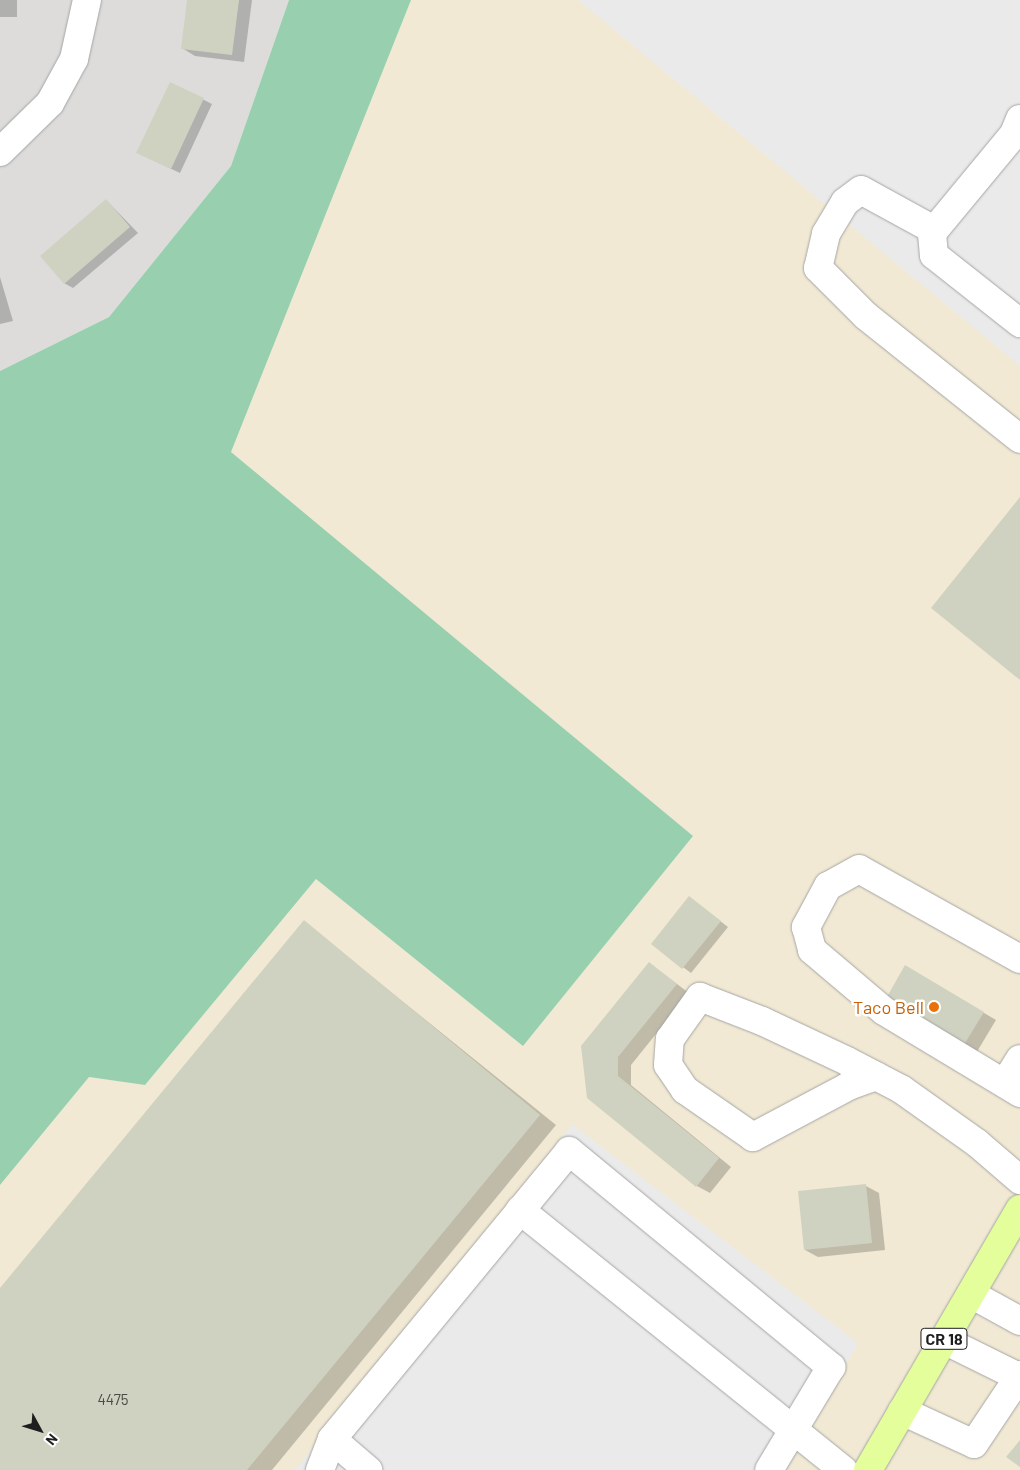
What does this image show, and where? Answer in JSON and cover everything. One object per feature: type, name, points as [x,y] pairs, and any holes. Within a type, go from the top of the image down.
[{"type":"main road","name":"CR 18","points":[[868,1470],[1020,1209]]},
{"type":"street","points":[[0,152],[40,116],[74,59],[86,0]]},
{"type":"street","points":[[1020,119],[1014,134],[934,230],[934,255],[1020,323]]},
{"type":"street","points":[[934,230],[861,190],[845,202],[826,234],[818,268],[866,316],[1020,439]]},
{"type":"street","points":[[1020,959],[859,869],[828,886],[806,927],[812,950],[884,1011],[1013,1088],[1020,1059]]},
{"type":"street","points":[[876,1076],[849,1086],[752,1137],[685,1090],[668,1065],[670,1038],[700,996],[876,1076],[977,1142],[1020,1180]]},
{"type":"street","points":[[320,1470],[332,1439],[569,1151],[831,1367],[768,1470]]},
{"type":"street","points":[[520,1210],[843,1470]]},
{"type":"street","points":[[971,1294],[1020,1321]]},
{"type":"street","points":[[902,1411],[974,1444],[1019,1376],[944,1340]]},
{"type":"street","points":[[332,1439],[368,1470]]},
{"type":"shaded area","points":[[0,0],[289,0],[231,166],[109,317],[0,371]]},
{"type":"shaded area","points":[[411,0],[1020,0],[1020,1470],[0,1470],[0,1185],[89,1077],[145,1085],[316,879],[523,1046],[693,836],[231,452]]},
{"type":"shaded area","points":[[578,0],[1020,0],[1020,366]]},
{"type":"shaded area","points":[[572,1124],[858,1343],[787,1470],[295,1470]]},
{"type":"green space","points":[[289,0],[411,0],[231,452],[693,836],[523,1046],[316,879],[145,1085],[89,1077],[0,1185],[0,371],[109,317],[231,166]]},
{"type":"building","points":[[187,0],[239,0],[232,55],[181,49]]},
{"type":"building","points":[[170,82],[204,98],[171,169],[136,153]]},
{"type":"building","points":[[106,199],[130,227],[64,284],[40,256]]},
{"type":"building","points":[[1020,497],[1020,680],[931,608]]},
{"type":"building","points":[[689,896],[721,921],[682,969],[651,944]]},
{"type":"building","points":[[304,920],[540,1115],[247,1470],[0,1470],[0,1288]]},
{"type":"building","points":[[649,962],[677,984],[618,1057],[618,1076],[719,1158],[696,1187],[587,1098],[581,1046]]},
{"type":"building","name":"Taco Bell","points":[[905,965],[984,1012],[962,1048],[884,1002]]},
{"type":"building","points":[[866,1184],[872,1243],[804,1250],[798,1191]]},
{"type":"building","points":[[1020,1440],[1020,1467],[1006,1457]]},
{"type":"place","name":"Taco Bell","points":[[934,1007]]}]
